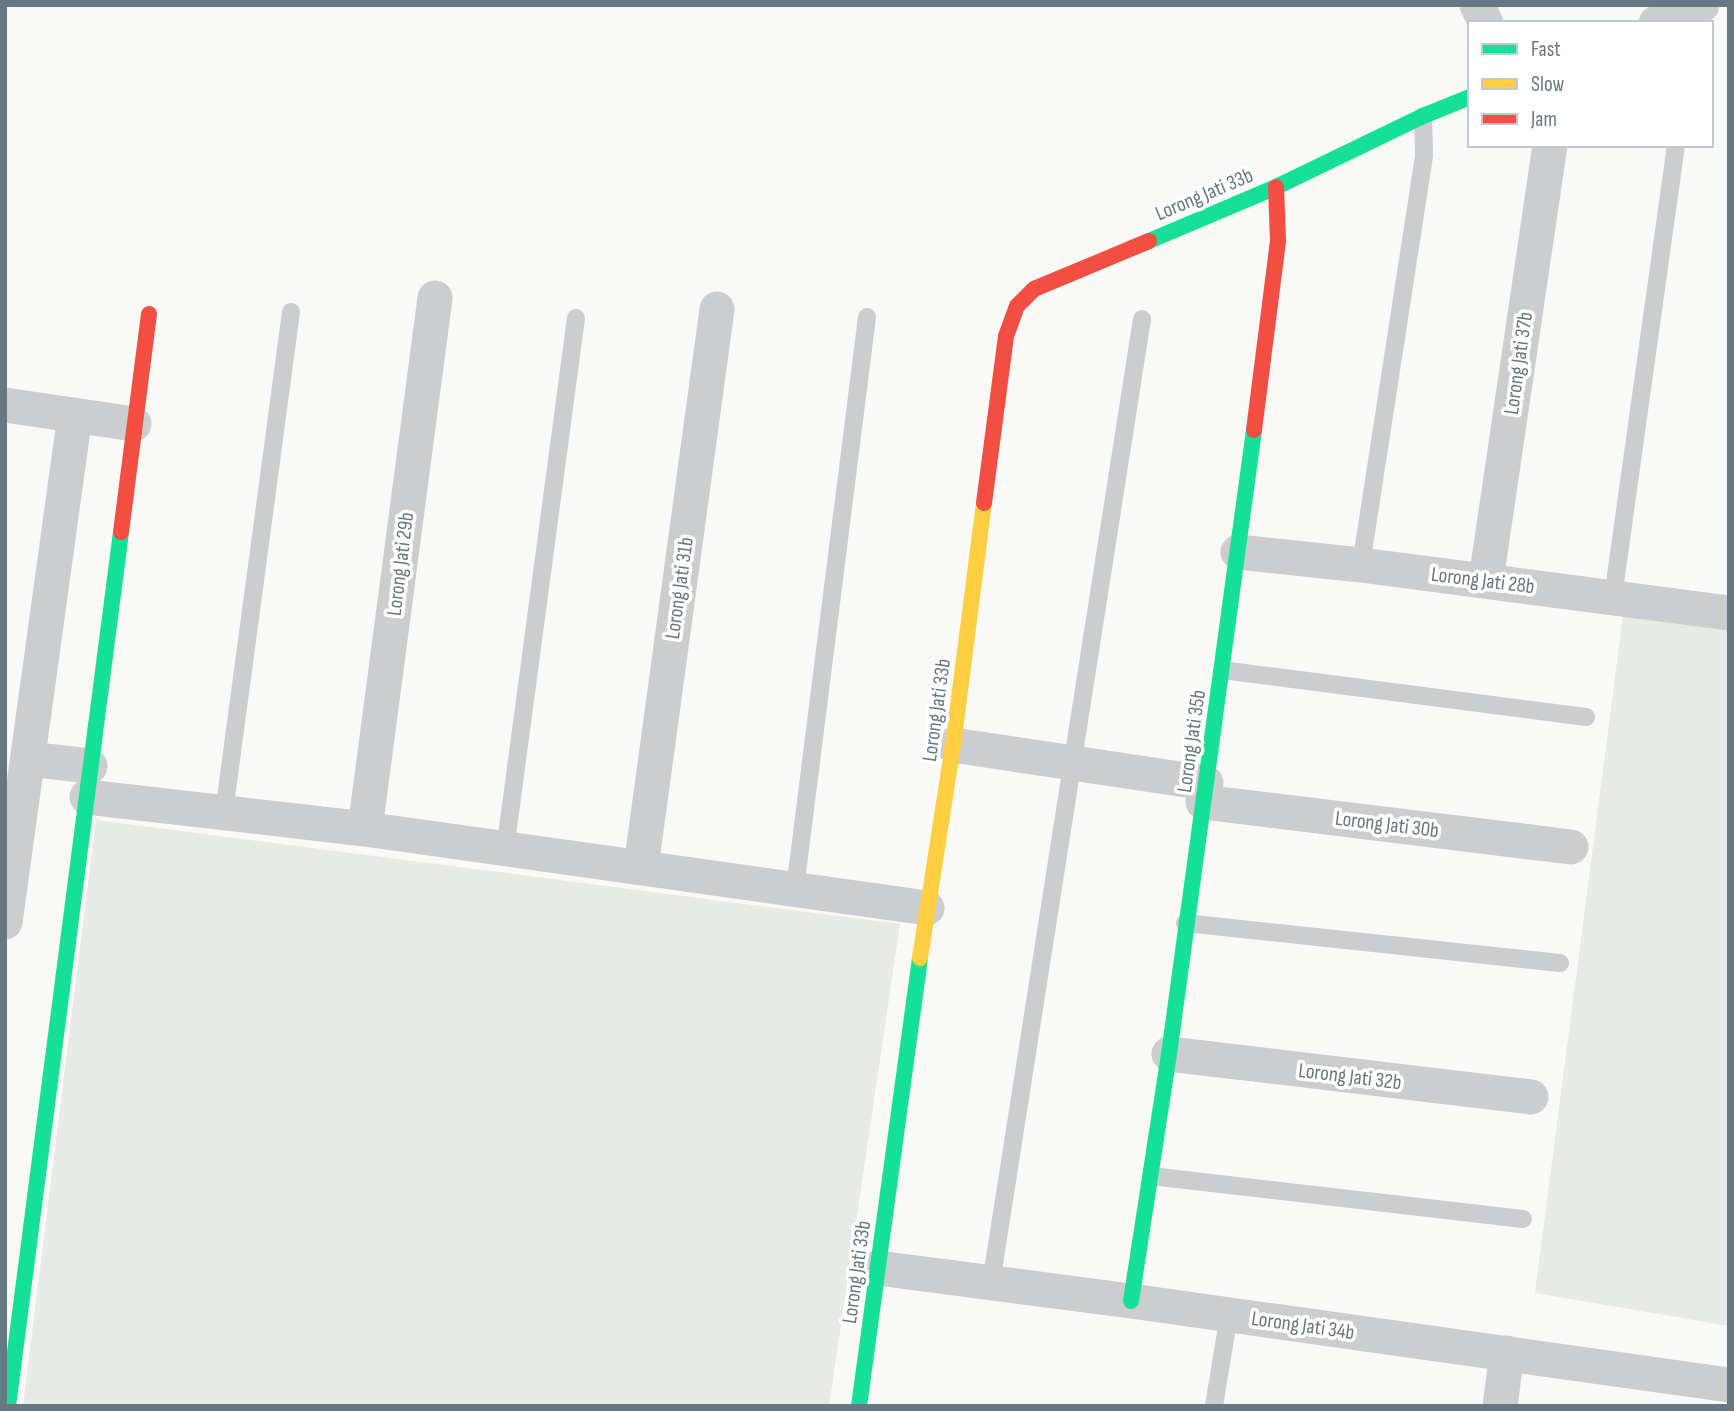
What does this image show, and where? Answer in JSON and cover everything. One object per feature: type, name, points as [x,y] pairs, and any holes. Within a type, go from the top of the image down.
[{"type":"street","points":[[1477,5],[1485,21]]},
{"type":"street","points":[[1663,21],[1696,12]]},
{"type":"street","name":"Lorong Jati 33b","points":[[859,1405],[927,908],[953,745],[1006,336],[1017,306],[1034,289],[1276,187],[1423,116],[1468,98]]},
{"type":"street","name":"Lorong Jati 37b","points":[[1486,580],[1550,147]]},
{"type":"street","name":"Lorong Jati 35b","points":[[1131,1301],[1169,1054],[1238,552],[1278,241],[1276,187]]},
{"type":"street","name":"Lorong Jati 29b","points":[[365,829],[435,298]]},
{"type":"street","name":"Lorong Jati 31b","points":[[641,867],[717,309]]},
{"type":"street","points":[[8,1406],[10,1353],[89,782],[149,314]]},
{"type":"street","points":[[5,405],[135,424]]},
{"type":"street","points":[[6,909],[75,415]]},
{"type":"street","name":"Lorong Jati 28b","points":[[1238,552],[1486,580],[1729,613]]},
{"type":"street","name":"Lorong Jati 30b","points":[[953,745],[1072,762],[1204,792],[1571,847]]},
{"type":"street","points":[[28,759],[89,782],[224,812],[365,829],[927,908]]},
{"type":"street","name":"Lorong Jati 32b","points":[[1169,1054],[1531,1097]]},
{"type":"street","name":"Lorong Jati 34b","points":[[878,1268],[1229,1314],[1729,1385]]},
{"type":"street","points":[[1500,1406],[1507,1353]]},
{"type":"lane","points":[[1361,565],[1424,156],[1423,116]]},
{"type":"lane","points":[[1613,597],[1676,147]]},
{"type":"lane","points":[[224,812],[291,312]]},
{"type":"lane","points":[[795,889],[867,317]]},
{"type":"lane","points":[[505,850],[576,318]]},
{"type":"lane","points":[[991,1283],[1142,318]]},
{"type":"lane","points":[[1222,670],[1586,716]]},
{"type":"lane","points":[[1185,923],[1560,963]]},
{"type":"lane","points":[[1151,1176],[1522,1219]]},
{"type":"lane","points":[[1214,1406],[1229,1314]]},
{"type":"lane","points":[[859,1405],[881,1406]]},
{"type":"shaded area","points":[[1623,616],[1729,628],[1729,1326],[1535,1293]]},
{"type":"shaded area","points":[[96,820],[900,924],[829,1406],[23,1406]]},
{"type":"traffic: fast","points":[[1149,241],[1276,187],[1423,116],[1468,98]]},
{"type":"traffic: fast","points":[[1131,1301],[1169,1054],[1254,430]]},
{"type":"traffic: fast","points":[[8,1406],[121,532]]},
{"type":"traffic: fast","points":[[859,1406],[920,958]]},
{"type":"traffic: slow","points":[[920,958],[953,745],[984,503]]},
{"type":"traffic: jam","points":[[1254,430],[1278,241],[1276,187]]},
{"type":"traffic: jam","points":[[984,503],[1006,336],[1017,306],[1034,289],[1149,241]]},
{"type":"traffic: jam","points":[[121,532],[149,314]]}]
